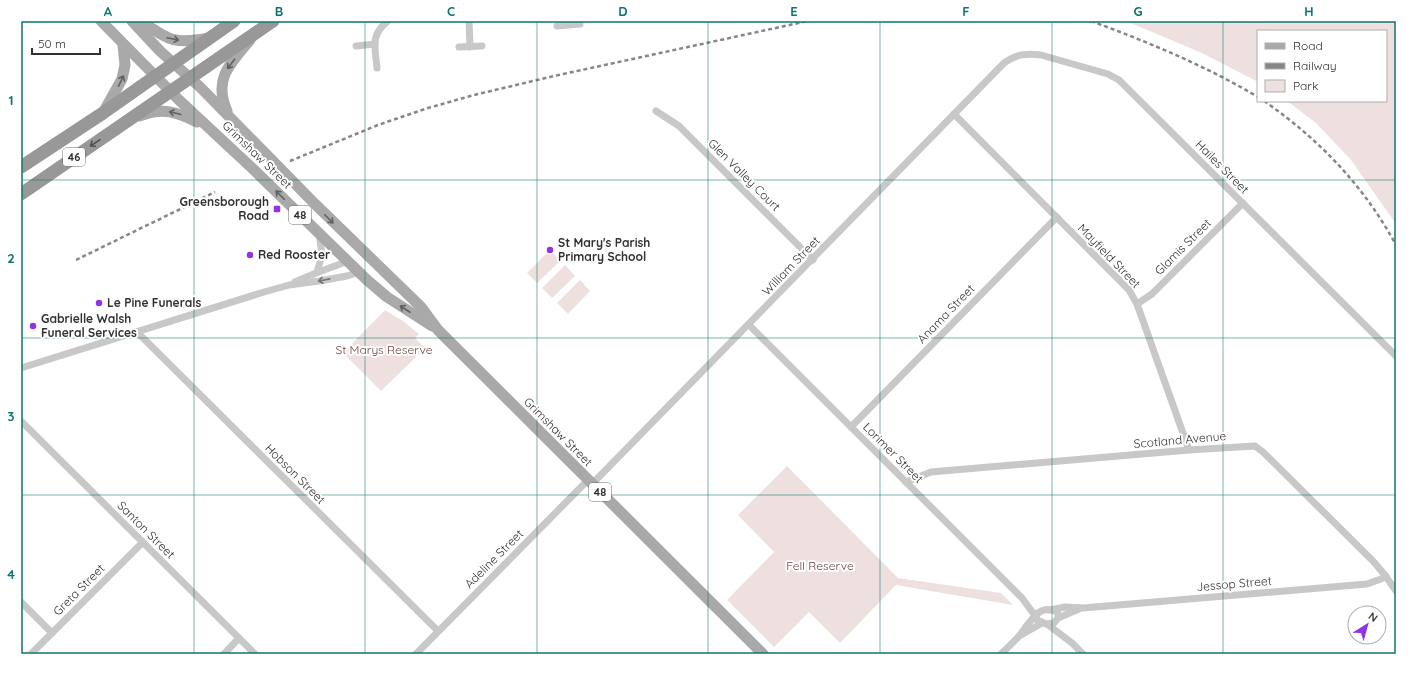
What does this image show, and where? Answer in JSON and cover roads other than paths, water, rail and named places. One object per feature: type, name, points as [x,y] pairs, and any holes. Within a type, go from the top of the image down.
[{"type":"highway","name":"46","points":[[21,167],[103,113],[234,21]]},
{"type":"highway","name":"46","points":[[21,194],[273,21]]},
{"type":"main road","name":"Grimshaw Street","points":[[101,21],[155,77],[319,232],[359,272],[387,297],[438,330]]},
{"type":"main road","name":"Grimshaw Street","points":[[132,21],[309,199],[421,308],[438,330],[762,654]]},
{"type":"main road","points":[[141,21],[170,39],[190,41],[210,38]]},
{"type":"main road","points":[[228,116],[223,102],[222,93],[224,76],[227,68],[255,34]]},
{"type":"main road","points":[[103,113],[124,73],[123,45]]},
{"type":"main road","points":[[127,121],[156,111],[170,111],[184,115],[210,129]]},
{"type":"main road","points":[[348,261],[371,259]]},
{"type":"main road","points":[[359,272],[371,259]]},
{"type":"street","points":[[377,68],[375,44],[376,35],[378,30],[388,21]]},
{"type":"street","points":[[469,21],[470,47]]},
{"type":"street","points":[[557,26],[569,23],[580,24]]},
{"type":"street","points":[[356,46],[375,44]]},
{"type":"street","points":[[459,47],[482,46]]},
{"type":"street","name":"Hailes Street","points":[[1004,63],[1020,54],[1034,54],[1074,64],[1115,77],[1125,85],[1396,356]]},
{"type":"street","name":"William Street","points":[[590,482],[749,325],[1004,63]]},
{"type":"street","name":"Glen Valley Court","points":[[656,111],[679,126],[812,260]]},
{"type":"street","name":"Mayfield Street","points":[[954,114],[1129,290],[1137,304],[1189,450]]},
{"type":"street","name":"Glamis Street","points":[[1137,304],[1152,294],[1243,203]]},
{"type":"street","name":"Anama Street","points":[[851,427],[1056,217]]},
{"type":"street","points":[[317,272],[322,256],[319,232]]},
{"type":"street","points":[[21,368],[289,285],[317,272],[348,261]]},
{"type":"street","points":[[289,285],[326,280],[359,272]]},
{"type":"street","name":"Lorimer Street","points":[[749,325],[1038,614],[1037,620],[1044,624]]},
{"type":"street","name":"Hobson Street","points":[[137,332],[438,631]]},
{"type":"street","name":"Santon Street","points":[[21,421],[255,654]]},
{"type":"street","name":"Scotland Avenue","points":[[906,482],[931,472],[1250,446],[1260,449],[1373,561],[1395,587]]},
{"type":"street","name":"Adeline Street","points":[[416,654],[590,482]]},
{"type":"street","name":"Greta Street","points":[[31,654],[143,542]]},
{"type":"street","name":"Jessop Street","points":[[1038,614],[1065,607],[1083,608],[1366,584],[1381,580],[1386,576]]},
{"type":"street","points":[[21,602],[52,633]]},
{"type":"street","name":"Jessop Street","points":[[1044,624],[1057,620],[1083,608]]},
{"type":"street","points":[[1050,610],[1057,612],[1057,620],[1072,643]]},
{"type":"street","points":[[1001,654],[1020,636],[1031,618],[1038,614]]},
{"type":"street","points":[[1020,636],[1044,624],[1072,643],[1084,654]]},
{"type":"street","points":[[224,654],[239,638]]},
{"type":"railway","points":[[290,161],[378,125],[428,108],[474,95],[554,76],[808,21]]},
{"type":"railway","points":[[1091,21],[1176,55],[1218,75],[1257,96]]},
{"type":"railway","points":[[1265,102],[1303,131],[1339,165],[1370,203],[1396,245]]},
{"type":"railway","points":[[76,260],[215,192]]},
{"type":"place","name":"Greensborough Road","points":[[277,209]]},
{"type":"place","name":"St Mary's Parish Primary School","points":[[550,250]]},
{"type":"place","name":"Red Rooster","points":[[250,255]]},
{"type":"place","name":"Le Pine Funerals","points":[[99,303]]},
{"type":"place","name":"Gabrielle Walsh Funeral Services","points":[[33,326]]},
{"type":"park label","name":"St Marys Reserve","points":[[384,350]]},
{"type":"park label","name":"Fell Reserve","points":[[820,566]]}]
